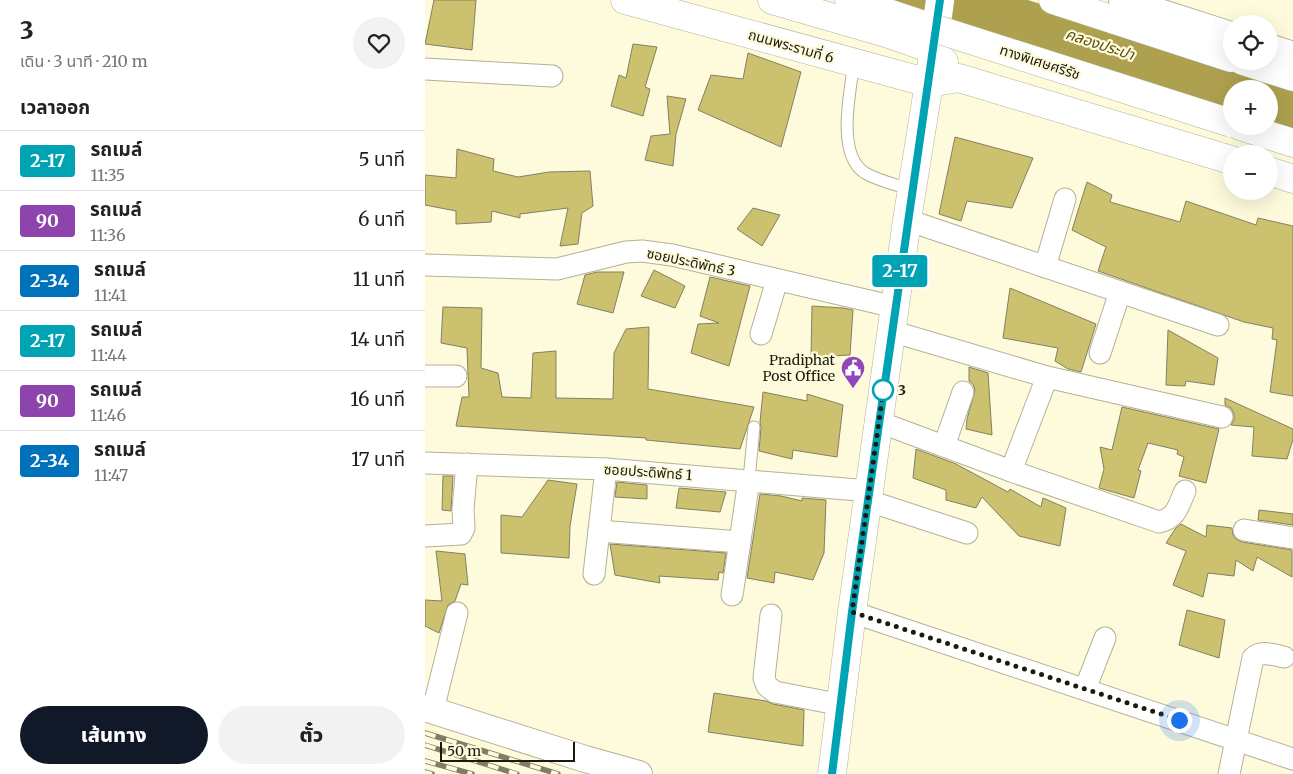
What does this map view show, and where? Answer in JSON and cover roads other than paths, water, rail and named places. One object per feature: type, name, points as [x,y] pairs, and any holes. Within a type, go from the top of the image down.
[{"type":"main road","name":"ถนนพระรามที่ 6","points":[[625,0],[929,82],[959,78],[1223,158]]},
{"type":"main road","points":[[772,0],[886,33],[932,49],[959,78]]},
{"type":"main road","name":"ทางพิเศษศรีรัช","points":[[849,0],[1223,121]]},
{"type":"main road","points":[[1053,0],[1223,55]]},
{"type":"main road","points":[[832,774],[852,612],[870,496],[907,220],[929,82],[938,8]]},
{"type":"main road","points":[[1271,70],[1293,77]]},
{"type":"main road","points":[[1268,135],[1293,143]]},
{"type":"main road","points":[[1278,174],[1293,179]]},
{"type":"street","points":[[1122,0],[1223,32]]},
{"type":"street","points":[[1278,50],[1293,55]]},
{"type":"street","points":[[425,70],[551,76]]},
{"type":"street","points":[[1045,267],[1065,199]]},
{"type":"street","points":[[907,220],[1217,325]]},
{"type":"street","name":"ซอยประดิพัทธ์ 3","points":[[425,266],[557,269],[626,252],[641,251],[672,255],[777,280],[893,319],[1047,377],[1223,416]]},
{"type":"street","points":[[761,334],[777,280]]},
{"type":"street","points":[[1100,353],[1119,292]]},
{"type":"street","points":[[425,376],[457,376]]},
{"type":"street","points":[[1011,471],[1047,377]]},
{"type":"street","points":[[944,446],[963,392]]},
{"type":"street","points":[[879,422],[1011,471],[1159,522],[1166,521],[1173,516],[1185,491]]},
{"type":"street","name":"ซอยประดิพัทธ์ 1","points":[[425,463],[606,469],[749,480],[870,496],[967,533]]},
{"type":"street","points":[[426,536],[461,534],[464,528],[463,509],[467,464]]},
{"type":"street","points":[[593,574],[606,469]]},
{"type":"street","points":[[732,595],[749,480]]},
{"type":"street","points":[[1244,530],[1293,538]]},
{"type":"street","points":[[599,531],[740,542]]},
{"type":"street","points":[[852,612],[1293,759]]},
{"type":"street","points":[[457,613],[429,709],[585,760],[639,774]]},
{"type":"street","points":[[771,615],[764,678],[767,686],[775,692],[842,705]]},
{"type":"street","points":[[1085,689],[1105,638]]},
{"type":"street","points":[[1229,774],[1253,658],[1263,653],[1284,656]]},
{"type":"lane","points":[[853,63],[848,138],[855,163],[865,172],[912,190]]},
{"type":"lane","points":[[749,480],[754,427]]},
{"type":"water","name":"คลองประปา","points":[[886,0],[1028,0],[1223,62],[1223,70],[1249,70],[1293,84],[1293,129],[1278,124],[1278,80],[1223,80],[1223,106]]},
{"type":"railway","points":[[425,733],[558,774]]},
{"type":"railway","points":[[425,745],[517,774]]},
{"type":"railway","points":[[425,761],[472,774]]},
{"type":"railway","points":[[425,772],[432,774]]},
{"type":"place","name":"Pradiphat Post Office","points":[[853,389]]},
{"type":"place","name":"3","points":[[883,390]]}]
